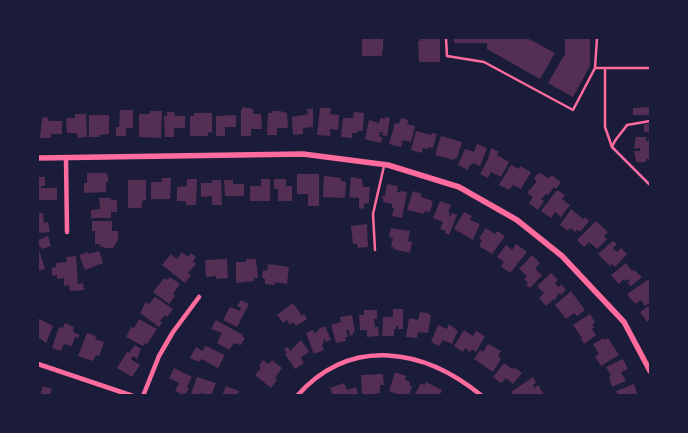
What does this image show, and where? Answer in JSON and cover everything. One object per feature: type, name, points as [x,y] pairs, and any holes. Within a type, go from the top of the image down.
[{"type":"street","points":[[38,158],[303,154],[385,164],[459,188],[517,220],[562,256],[624,322],[650,371]]},
{"type":"street","points":[[66,158],[67,232]]},
{"type":"street","points":[[143,396],[160,356],[173,332],[199,296]]},
{"type":"street","points":[[297,396],[322,373],[350,360],[380,354],[415,358],[445,370],[472,387],[482,396]]},
{"type":"street","points":[[38,364],[133,396]]},
{"type":"lane","points":[[446,38],[447,56],[484,62],[573,110],[595,68],[597,38]]},
{"type":"lane","points":[[595,68],[650,68]]},
{"type":"lane","points":[[605,68],[605,127],[612,147],[650,185]]},
{"type":"lane","points":[[612,147],[615,138],[621,134],[627,125],[650,121]]},
{"type":"lane","points":[[375,250],[373,214],[385,164]]},
{"type":"building","points":[[362,38],[383,38],[382,56],[362,56]]},
{"type":"building","points":[[420,38],[440,38],[440,62],[419,62],[418,41],[420,41]]},
{"type":"building","points":[[454,38],[527,38],[555,53],[540,79],[487,49],[487,43],[454,43]]},
{"type":"building","points":[[565,38],[590,38],[590,66],[573,97],[548,83],[565,54]]},
{"type":"building","points":[[243,107],[253,109],[253,114],[261,114],[262,129],[251,129],[251,136],[241,136],[241,110]]},
{"type":"building","points":[[650,107],[650,115],[633,115],[633,108]]},
{"type":"building","points":[[320,108],[331,108],[330,114],[339,115],[338,130],[330,129],[330,136],[317,135]]},
{"type":"building","points":[[307,109],[313,109],[313,127],[303,128],[303,134],[293,135],[292,117],[308,114]]},
{"type":"building","points":[[120,110],[133,110],[133,128],[126,128],[126,136],[116,136],[116,127],[119,127]]},
{"type":"building","points":[[150,111],[162,111],[161,138],[139,137],[139,114],[150,114]]},
{"type":"building","points":[[272,111],[287,113],[288,128],[277,128],[277,135],[267,135],[268,113],[272,113]]},
{"type":"building","points":[[167,112],[174,112],[175,116],[185,116],[185,128],[174,128],[174,137],[165,137],[164,116],[167,116]]},
{"type":"building","points":[[354,112],[364,113],[363,131],[352,133],[352,138],[341,137],[343,118],[353,118]]},
{"type":"building","points":[[194,113],[212,113],[212,133],[208,132],[208,136],[190,136],[190,116],[194,116]]},
{"type":"building","points":[[75,114],[86,114],[87,137],[78,138],[77,133],[67,133],[66,118],[75,118]]},
{"type":"building","points":[[89,115],[109,115],[109,134],[89,137]]},
{"type":"building","points":[[236,115],[236,127],[225,127],[225,136],[216,136],[216,116]]},
{"type":"building","points":[[47,117],[49,121],[62,121],[62,134],[51,134],[51,138],[40,138],[42,118]]},
{"type":"building","points":[[385,117],[390,118],[387,136],[382,135],[383,132],[380,132],[379,137],[382,137],[381,143],[365,139],[369,120],[379,123],[380,118],[385,119]]},
{"type":"building","points":[[401,118],[408,120],[407,124],[415,126],[411,142],[403,140],[401,147],[389,144],[395,123],[399,124]]},
{"type":"building","points":[[644,124],[650,124],[650,132],[644,132]]},
{"type":"building","points":[[416,131],[431,135],[432,133],[437,134],[433,148],[423,148],[422,153],[411,150]]},
{"type":"building","points":[[441,136],[462,142],[457,158],[454,160],[435,155]]},
{"type":"building","points":[[636,137],[646,137],[646,142],[650,139],[650,160],[646,158],[646,162],[636,162],[634,151],[640,151],[640,148],[634,149]]},
{"type":"building","points":[[477,144],[487,148],[480,166],[473,163],[472,165],[470,164],[468,170],[458,165],[465,149],[474,152]]},
{"type":"building","points":[[491,148],[499,152],[497,155],[509,162],[501,177],[491,172],[488,178],[480,174],[488,159]]},
{"type":"building","points":[[511,165],[519,169],[520,166],[531,172],[521,189],[513,185],[509,190],[499,185]]},
{"type":"building","points":[[87,173],[106,173],[108,175],[106,192],[84,193]]},
{"type":"building","points":[[541,173],[547,178],[552,175],[561,182],[556,189],[554,187],[548,195],[546,194],[541,199],[544,201],[538,210],[529,203],[533,197],[527,193],[537,181],[534,179],[537,174]]},
{"type":"building","points":[[297,174],[319,174],[319,206],[308,206],[308,194],[297,194]]},
{"type":"building","points":[[324,176],[341,178],[341,181],[346,182],[345,198],[323,197]]},
{"type":"building","points":[[38,177],[45,177],[45,186],[41,186],[41,188],[57,188],[57,200],[38,200]]},
{"type":"building","points":[[351,177],[362,179],[363,187],[370,187],[369,203],[364,204],[364,209],[359,208],[359,198],[349,197]]},
{"type":"building","points":[[162,178],[171,178],[170,199],[151,199],[151,182],[162,182]]},
{"type":"building","points":[[187,179],[197,179],[196,205],[186,205],[186,201],[177,201],[177,187],[187,186]]},
{"type":"building","points":[[261,179],[270,179],[270,201],[250,201],[250,186],[261,186]]},
{"type":"building","points":[[274,179],[286,179],[286,186],[292,186],[292,201],[278,201],[278,189],[274,189]]},
{"type":"building","points":[[128,180],[146,180],[146,200],[142,201],[142,208],[128,208]]},
{"type":"building","points":[[212,180],[221,180],[222,205],[212,205],[212,196],[201,197],[201,183],[212,183]]},
{"type":"building","points":[[224,180],[233,180],[233,184],[244,184],[244,196],[225,196]]},
{"type":"building","points":[[387,184],[398,186],[397,192],[400,192],[399,194],[401,191],[407,192],[402,218],[392,216],[394,208],[392,208],[392,204],[383,202],[384,199],[382,199],[383,195],[385,196]]},
{"type":"building","points":[[557,190],[565,195],[562,199],[570,205],[561,217],[555,212],[551,218],[541,211]]},
{"type":"building","points":[[413,191],[422,194],[421,197],[433,201],[430,212],[425,211],[424,214],[407,210]]},
{"type":"building","points":[[99,198],[117,200],[117,212],[111,212],[111,218],[91,218],[91,210],[100,209]]},
{"type":"building","points":[[440,201],[451,205],[448,212],[450,213],[449,215],[451,216],[452,213],[457,215],[449,235],[445,233],[446,231],[440,229],[443,222],[433,218]]},
{"type":"building","points":[[571,209],[583,219],[585,217],[589,221],[580,232],[577,229],[576,232],[570,228],[568,231],[560,225]]},
{"type":"building","points":[[464,212],[472,216],[470,220],[480,224],[473,240],[454,229]]},
{"type":"building","points":[[38,213],[43,213],[44,223],[48,222],[50,232],[38,233]]},
{"type":"building","points":[[92,221],[112,221],[112,231],[118,231],[118,240],[113,248],[106,248],[100,246],[100,244],[95,244],[95,231],[92,231]]},
{"type":"building","points":[[596,221],[608,232],[604,236],[607,239],[597,249],[589,242],[584,247],[577,240]]},
{"type":"building","points":[[367,224],[368,247],[358,248],[357,244],[353,244],[351,226]]},
{"type":"building","points":[[391,228],[410,231],[408,241],[412,242],[410,253],[391,247],[393,238],[389,237]]},
{"type":"building","points":[[486,228],[495,234],[497,231],[505,236],[492,254],[479,246],[482,240],[479,238]]},
{"type":"building","points":[[48,236],[51,246],[42,249],[40,246],[38,247],[38,240]]},
{"type":"building","points":[[613,241],[617,244],[613,248],[617,252],[621,248],[627,254],[615,267],[612,264],[610,266],[598,254]]},
{"type":"building","points":[[516,244],[527,252],[510,273],[501,266],[504,262],[497,257],[506,245],[512,250]]},
{"type":"building","points":[[38,247],[45,269],[38,271]]},
{"type":"building","points":[[99,251],[103,263],[85,270],[79,255]]},
{"type":"building","points":[[182,252],[188,257],[191,253],[196,257],[193,261],[196,264],[188,273],[191,275],[185,283],[162,265],[171,254],[177,259]]},
{"type":"building","points":[[532,255],[540,263],[535,269],[542,275],[530,288],[526,285],[528,283],[524,279],[527,276],[519,269]]},
{"type":"building","points":[[76,256],[78,284],[83,283],[84,290],[70,291],[69,285],[64,286],[64,278],[57,279],[57,275],[52,276],[52,268],[56,267],[56,263],[67,262],[66,257]]},
{"type":"building","points":[[227,259],[228,278],[216,279],[216,276],[206,277],[205,260]]},
{"type":"building","points":[[246,259],[256,259],[258,278],[254,278],[254,281],[236,283],[236,262],[246,262]]},
{"type":"building","points":[[626,263],[632,271],[634,270],[642,277],[631,286],[627,283],[630,281],[628,279],[626,281],[624,279],[619,284],[611,275]]},
{"type":"building","points":[[268,264],[289,267],[287,284],[275,282],[275,285],[265,284],[265,279],[262,278],[263,270],[267,271]]},
{"type":"building","points":[[551,273],[558,280],[555,283],[558,287],[562,285],[566,290],[561,295],[559,293],[555,300],[546,306],[539,298],[544,293],[537,286]]},
{"type":"building","points":[[170,277],[180,284],[169,304],[153,292],[164,278],[167,280]]},
{"type":"building","points":[[649,279],[650,302],[645,306],[641,300],[635,304],[627,294]]},
{"type":"building","points":[[571,291],[585,310],[577,316],[574,313],[566,319],[555,305]]},
{"type":"building","points":[[155,297],[173,309],[167,317],[165,315],[160,321],[162,323],[159,327],[140,313],[146,302],[149,304]]},
{"type":"building","points":[[241,300],[249,304],[237,327],[223,320],[230,307],[240,311],[241,308],[237,306]]},
{"type":"building","points":[[293,303],[302,316],[304,314],[307,319],[296,326],[293,322],[290,325],[287,320],[283,323],[277,315]]},
{"type":"building","points":[[650,305],[650,319],[647,322],[640,312]]},
{"type":"building","points":[[393,309],[403,309],[403,329],[398,329],[398,326],[396,326],[394,336],[382,336],[383,317],[393,317]]},
{"type":"building","points":[[364,310],[377,310],[377,319],[374,319],[375,327],[378,327],[379,336],[367,337],[367,330],[360,330],[359,315],[364,315]]},
{"type":"building","points":[[420,312],[428,313],[431,316],[428,333],[418,332],[417,338],[406,337],[409,318],[418,320]]},
{"type":"building","points":[[590,314],[595,322],[592,325],[594,327],[592,329],[596,335],[584,344],[573,325]]},
{"type":"building","points":[[352,315],[355,332],[350,336],[349,330],[346,330],[348,337],[345,337],[346,341],[336,343],[331,325],[341,322],[340,317]]},
{"type":"building","points":[[38,318],[53,326],[46,343],[38,337]]},
{"type":"building","points":[[139,319],[157,329],[147,344],[145,343],[143,346],[126,337],[131,327],[134,328]]},
{"type":"building","points":[[216,320],[243,335],[245,338],[241,345],[234,343],[229,350],[217,343],[222,333],[211,329]]},
{"type":"building","points":[[65,323],[74,327],[73,332],[80,335],[78,338],[75,337],[72,346],[64,344],[61,351],[52,348],[59,327],[63,328]]},
{"type":"building","points":[[449,324],[458,331],[452,344],[443,340],[439,346],[431,342],[438,325],[447,329]]},
{"type":"building","points":[[325,326],[331,340],[326,342],[325,339],[323,340],[324,350],[314,354],[306,333],[313,330],[315,334],[320,328]]},
{"type":"building","points":[[464,330],[473,336],[476,331],[485,336],[476,352],[472,349],[470,352],[465,348],[463,352],[454,346]]},
{"type":"building","points":[[87,333],[96,336],[95,339],[104,342],[99,356],[96,355],[93,361],[78,356]]},
{"type":"building","points":[[604,338],[605,340],[608,338],[619,355],[601,366],[595,356],[599,354],[593,344]]},
{"type":"building","points":[[301,340],[309,352],[301,357],[304,363],[295,369],[285,354],[287,353],[284,349],[288,347],[290,351]]},
{"type":"building","points":[[488,344],[501,351],[498,356],[501,359],[493,372],[474,359],[480,350],[483,352]]},
{"type":"building","points":[[135,345],[141,349],[137,359],[133,356],[131,359],[140,365],[132,377],[117,368],[127,352],[129,353]]},
{"type":"building","points":[[206,346],[225,355],[218,368],[201,359],[199,362],[190,358],[196,347],[202,351]]},
{"type":"building","points":[[623,359],[628,369],[621,372],[626,381],[612,387],[609,377],[611,376],[606,367]]},
{"type":"building","points":[[263,360],[269,364],[272,360],[282,368],[271,388],[255,375],[261,368],[259,366]]},
{"type":"building","points":[[504,363],[522,373],[513,384],[506,378],[501,383],[493,377]]},
{"type":"building","points":[[174,368],[192,377],[186,394],[184,393],[183,395],[175,391],[179,383],[169,378]]},
{"type":"building","points":[[395,372],[406,376],[405,380],[410,382],[409,385],[412,386],[409,396],[402,396],[389,391]]},
{"type":"building","points":[[383,374],[384,385],[380,385],[380,393],[377,393],[377,396],[362,394],[361,375]]},
{"type":"building","points":[[197,377],[216,383],[211,396],[201,393],[200,396],[190,396]]},
{"type":"building","points":[[533,377],[536,383],[533,385],[534,388],[538,385],[544,394],[541,396],[513,396],[511,392]]},
{"type":"building","points":[[426,382],[442,390],[439,396],[414,396],[421,383],[424,385]]},
{"type":"building","points":[[344,383],[347,390],[356,387],[359,396],[333,396],[330,388]]},
{"type":"building","points":[[634,384],[637,393],[634,396],[618,396],[616,391]]},
{"type":"building","points":[[43,386],[52,389],[49,396],[40,396]]},
{"type":"building","points":[[226,386],[239,391],[237,396],[222,396]]}]
